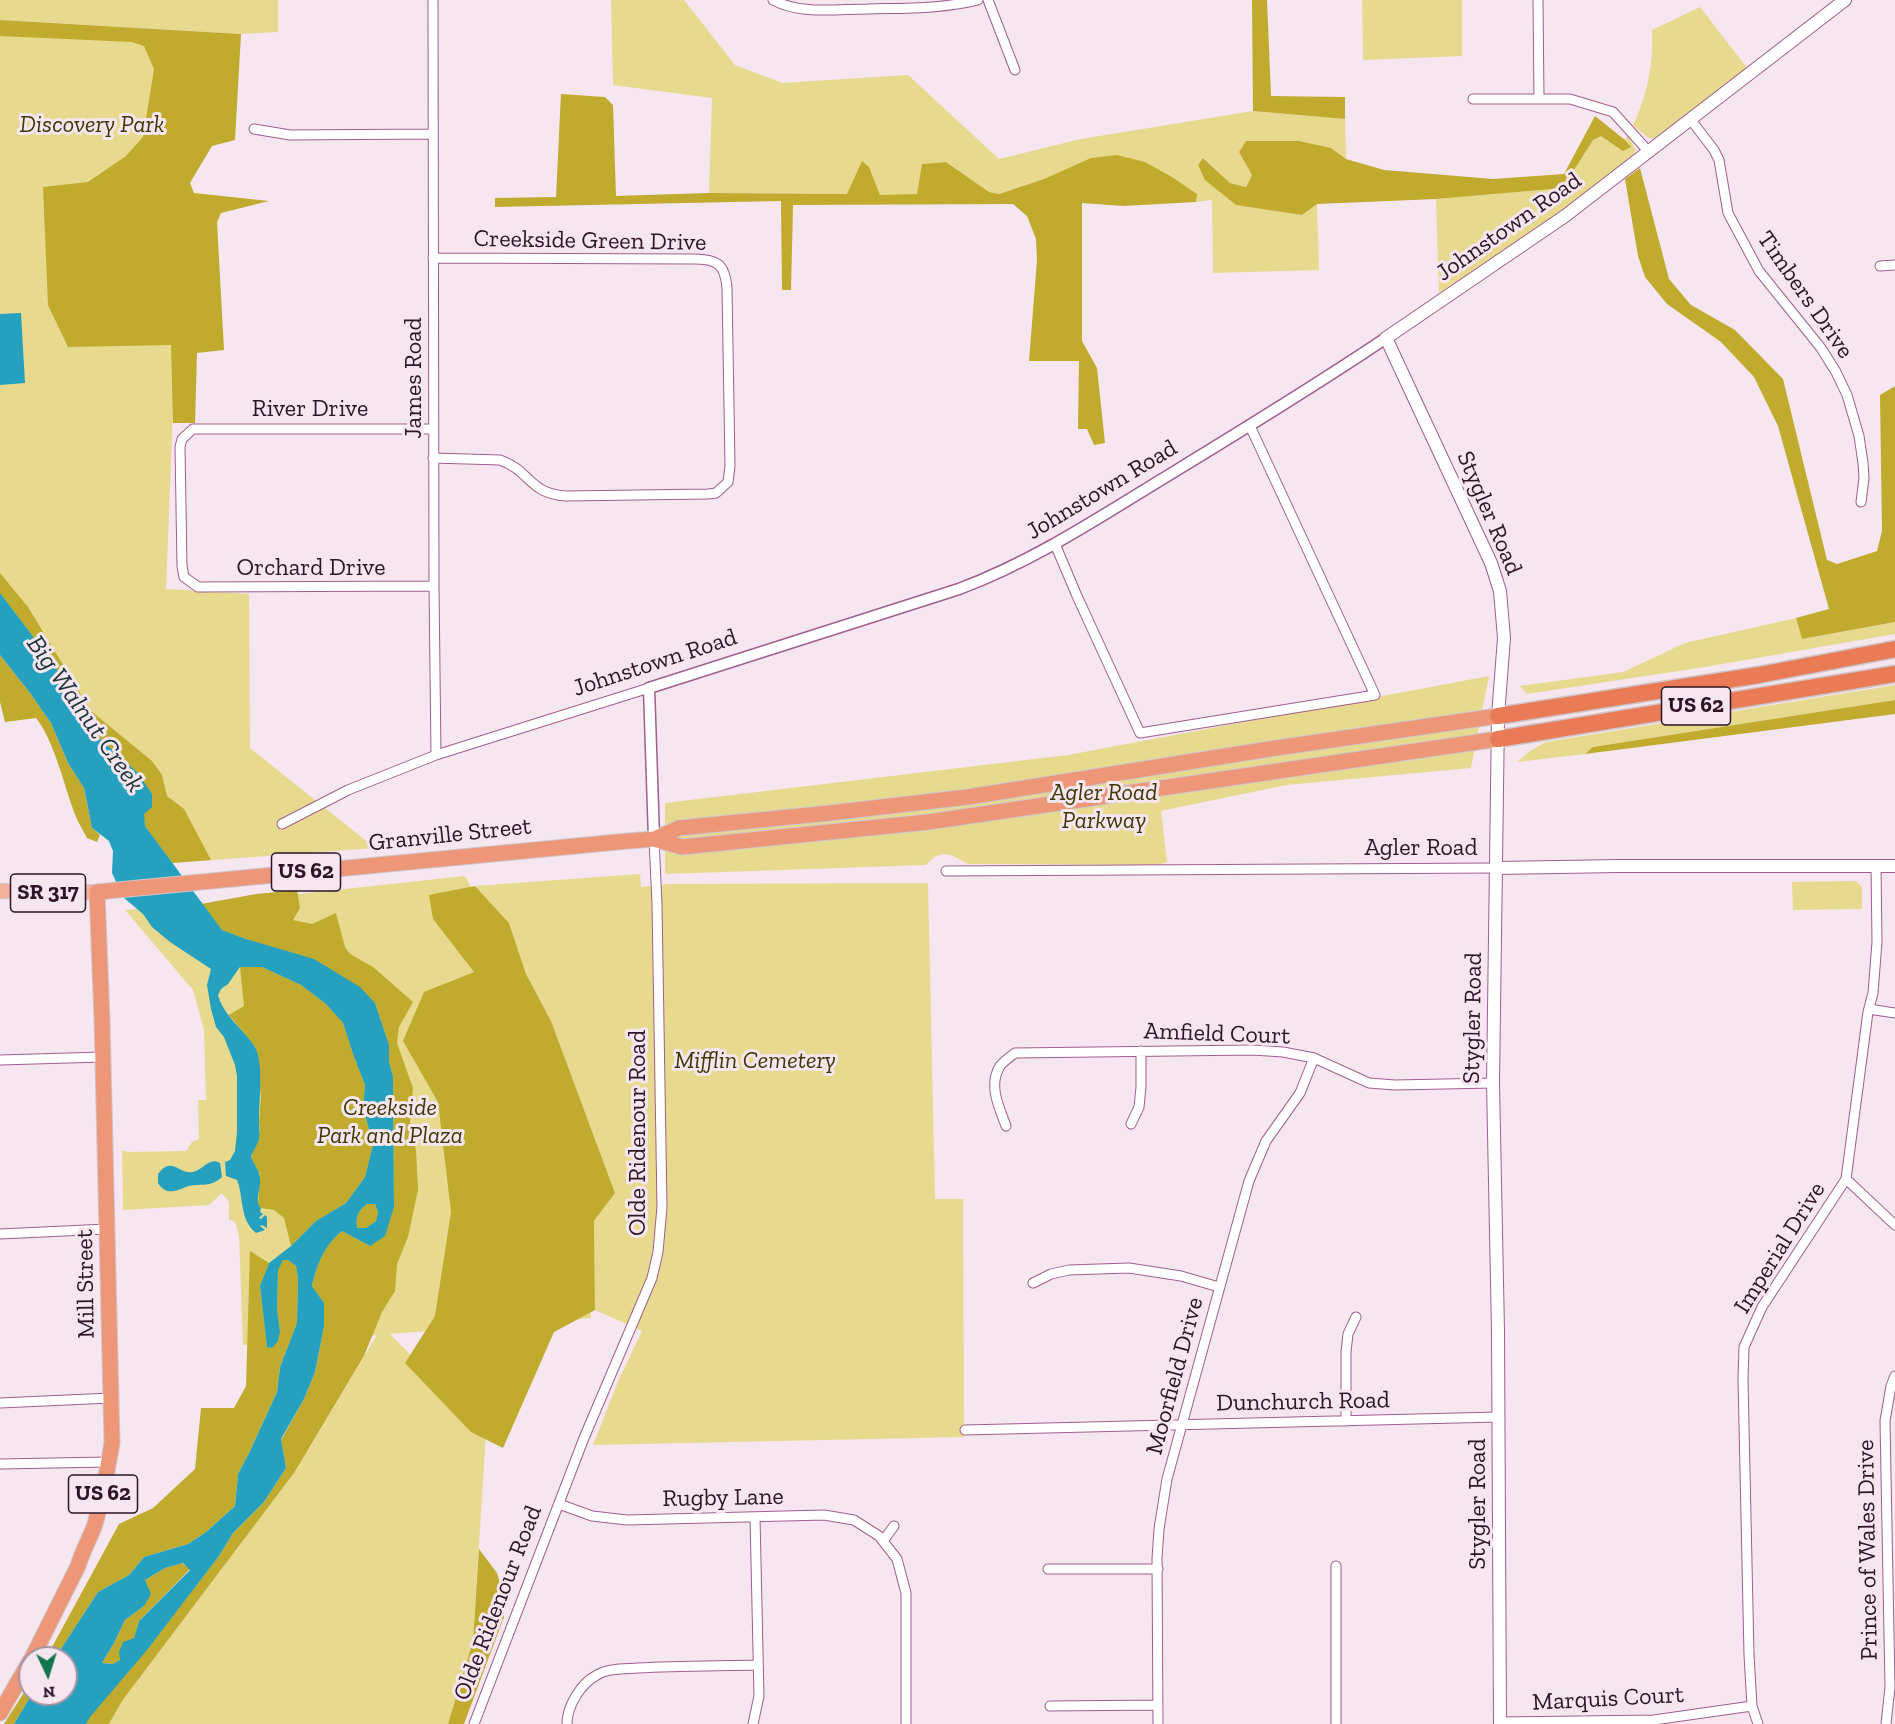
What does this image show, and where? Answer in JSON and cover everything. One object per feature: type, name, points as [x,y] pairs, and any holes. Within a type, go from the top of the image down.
[{"type":"highway","name":"US 62","points":[[654,839],[679,828],[968,797],[1759,675],[1895,649]]},
{"type":"highway","name":"US 62","points":[[654,839],[682,847],[928,822],[1498,739],[1895,674]]},
{"type":"highway","name":"Granville Street","points":[[103,892],[654,839]]},
{"type":"highway","name":"Mill Street","points":[[38,1646],[78,1566],[93,1530],[103,1496],[112,1443],[100,937],[103,892]]},
{"type":"highway","name":"Mill Street","points":[[0,1713],[18,1682]]},
{"type":"main road","name":"Johnstown Road","points":[[1386,338],[1565,216],[1845,0]]},
{"type":"main road","name":"Stygler Road","points":[[1386,338],[1491,563],[1500,591],[1504,638],[1498,716],[1493,1083],[1500,1723]]},
{"type":"main road","name":"Agler Road","points":[[1496,868],[1895,866]]},
{"type":"main road","name":"Granville Street","points":[[0,891],[103,892]]},
{"type":"street","name":"James Road","points":[[433,0],[433,458],[436,755]]},
{"type":"street","points":[[772,0],[791,7],[813,10],[919,8],[958,5],[978,0]]},
{"type":"street","points":[[988,0],[1015,70]]},
{"type":"street","points":[[1538,0],[1539,98]]},
{"type":"street","points":[[1473,99],[1570,99],[1613,112],[1649,153]]},
{"type":"street","name":"Timbers Drive","points":[[1691,120],[1719,160],[1728,213],[1759,271],[1821,348],[1847,395],[1859,436],[1863,463],[1862,502]]},
{"type":"street","points":[[254,129],[290,135],[432,134]]},
{"type":"street","name":"Creekside Green Drive","points":[[433,258],[706,259],[715,262],[723,268],[727,288],[730,466],[728,482],[716,492],[708,494],[566,496],[539,489],[520,470],[500,460],[433,458]]},
{"type":"street","points":[[1880,266],[1895,265]]},
{"type":"street","name":"Johnstown Road","points":[[282,824],[348,790],[436,755],[959,589],[1007,569],[1055,544],[1250,426],[1386,338]]},
{"type":"street","points":[[1055,544],[1140,733],[1375,695],[1250,426]]},
{"type":"street","name":"River Drive","points":[[190,582],[184,577],[182,566],[181,532],[180,447],[182,439],[188,432],[193,429],[433,429]]},
{"type":"street","name":"Orchard Drive","points":[[190,582],[198,587],[216,588],[434,586]]},
{"type":"street","name":"Olde Ridenour Road","points":[[474,1724],[610,1373],[645,1296],[658,1252],[662,1207],[657,904],[649,688]]},
{"type":"street","name":"Imperial Drive","points":[[1758,1724],[1752,1706],[1744,1347],[1761,1307],[1846,1179],[1873,993],[1877,942],[1876,866]]},
{"type":"street","name":"Agler Road","points":[[946,871],[1496,868]]},
{"type":"street","points":[[1869,1009],[1895,1013]]},
{"type":"street","name":"Amfield Court","points":[[1006,1125],[996,1099],[994,1082],[1001,1066],[1015,1053],[1253,1050],[1283,1052],[1314,1058],[1369,1083],[1382,1085],[1493,1083]]},
{"type":"street","points":[[1131,1124],[1139,1107],[1141,1051]]},
{"type":"street","points":[[0,1060],[103,1057]]},
{"type":"street","name":"Moorfield Drive","points":[[1158,1724],[1159,1529],[1181,1425],[1249,1180],[1266,1141],[1300,1093],[1314,1058]]},
{"type":"street","points":[[1846,1179],[1895,1225]]},
{"type":"street","points":[[0,1234],[107,1229]]},
{"type":"street","points":[[1033,1282],[1069,1269],[1129,1268],[1181,1276],[1219,1287]]},
{"type":"street","points":[[1346,1421],[1347,1334],[1356,1317]]},
{"type":"street","name":"Prince of Wales Drive","points":[[1886,1724],[1890,1676],[1885,1421],[1895,1376]]},
{"type":"street","points":[[0,1403],[111,1398]]},
{"type":"street","name":"Dunchurch Road","points":[[965,1430],[1498,1418]]},
{"type":"street","points":[[0,1464],[109,1462]]},
{"type":"street","name":"Rugby Lane","points":[[559,1504],[592,1516],[627,1520],[824,1515],[854,1520],[879,1536],[897,1559],[906,1593],[906,1724]]},
{"type":"street","points":[[753,1724],[759,1696],[755,1517]]},
{"type":"street","points":[[883,1541],[894,1526]]},
{"type":"street","points":[[1336,1566],[1336,1724]]},
{"type":"street","points":[[1048,1569],[1158,1569]]},
{"type":"street","points":[[567,1724],[567,1717],[574,1700],[584,1685],[599,1674],[613,1670],[646,1668],[758,1665]]},
{"type":"street","points":[[1050,1706],[1158,1705]]},
{"type":"street","name":"Marquis Court","points":[[1500,1723],[1654,1720],[1752,1706]]},
{"type":"green space","points":[[0,0],[278,0],[278,32],[241,34],[0,20]]},
{"type":"green space","points":[[611,0],[684,0],[735,65],[782,83],[908,75],[999,159],[1081,139],[1253,111],[1345,119],[1346,159],[1331,148],[1299,142],[1246,141],[1239,152],[1252,175],[1246,187],[1230,183],[1204,158],[1198,165],[1270,209],[1302,215],[1317,204],[1319,270],[1213,273],[1212,200],[1196,202],[1196,194],[1044,179],[999,194],[989,192],[946,162],[923,164],[917,195],[879,195],[869,167],[848,194],[709,193],[712,98],[613,85]]},
{"type":"green space","points":[[1362,0],[1462,0],[1462,56],[1363,60]]},
{"type":"green space","points":[[1700,7],[1748,69],[1653,139],[1647,137],[1633,125],[1648,79],[1652,54],[1652,30]]},
{"type":"green space","name":"Discovery Park","points":[[0,23],[188,33],[166,589],[249,594],[250,748],[375,848],[172,863],[54,664],[0,606]]},
{"type":"green space","points":[[1628,135],[1636,151],[1632,156],[1577,201],[1439,293],[1436,199],[1564,186],[1593,140],[1601,136],[1630,147],[1625,140]]},
{"type":"green space","points":[[1796,618],[1803,639],[1895,622],[1895,634],[1705,667],[1527,694],[1520,686],[1623,672],[1685,643]]},
{"type":"green space","name":"Agler Road Parkway","points":[[1489,676],[1471,768],[1286,785],[1161,811],[1167,862],[1158,865],[968,864],[956,857],[942,854],[926,865],[665,874],[665,803],[1068,755]]},
{"type":"green space","points":[[1895,685],[1895,700],[1593,747],[1585,754],[1517,762],[1546,742]]},
{"type":"green space","name":"Mifflin Cemetery","points":[[640,874],[641,887],[669,884],[928,883],[935,1199],[963,1199],[964,1437],[593,1445],[619,1379],[642,1331],[595,1310],[594,1221],[615,1193],[551,1021],[526,974],[509,923],[475,886]]},
{"type":"green space","name":"Creekside Park and Plaza","points":[[465,876],[555,1050],[595,1211],[588,1240],[591,1318],[390,1334],[486,1432],[473,1641],[448,1724],[109,1724],[122,1701],[294,1473],[377,1335],[243,1345],[239,1236],[235,1221],[229,1220],[229,1202],[222,1193],[209,1205],[123,1210],[122,1150],[128,1152],[186,1151],[192,1142],[199,1139],[198,1100],[206,1100],[204,1030],[193,990],[125,910],[225,902]]},
{"type":"green space","points":[[1856,881],[1862,887],[1862,909],[1793,910],[1792,882]]},
{"type":"shaded area","points":[[1252,0],[1267,0],[1271,96],[1345,97],[1345,119],[1253,111]]},
{"type":"shaded area","points":[[0,20],[241,34],[235,140],[212,146],[190,183],[194,193],[269,201],[221,213],[217,222],[224,350],[197,353],[195,423],[173,423],[171,345],[68,347],[48,305],[43,187],[88,182],[126,156],[143,137],[154,69],[144,46],[132,42],[0,36]]},
{"type":"shaded area","points":[[561,94],[605,97],[613,105],[616,196],[709,193],[847,194],[862,161],[869,167],[880,195],[917,194],[922,164],[946,162],[989,192],[999,194],[1044,179],[1091,158],[1117,155],[1145,162],[1172,177],[1197,194],[1196,202],[1123,206],[1082,203],[1082,341],[1097,368],[1105,443],[1094,445],[1087,429],[1078,429],[1079,361],[1029,361],[1037,260],[1036,239],[1027,216],[1013,204],[793,205],[791,290],[782,290],[781,201],[495,207],[495,198],[556,197]]},
{"type":"shaded area","points":[[1595,116],[1631,147],[1623,151],[1601,136],[1593,140],[1564,186],[1553,189],[1436,199],[1317,204],[1302,215],[1236,205],[1205,180],[1198,165],[1203,158],[1230,183],[1246,187],[1252,175],[1239,152],[1246,141],[1299,141],[1331,148],[1346,159],[1384,170],[1493,179],[1564,174]]},
{"type":"shaded area","points":[[1640,168],[1669,279],[1691,305],[1735,330],[1783,379],[1827,560],[1837,564],[1877,551],[1882,531],[1880,395],[1895,386],[1895,622],[1802,639],[1796,618],[1829,609],[1778,426],[1754,377],[1721,342],[1667,304],[1645,277],[1638,256],[1625,179]]},
{"type":"shaded area","points":[[0,573],[28,607],[91,711],[152,761],[162,775],[167,796],[184,809],[211,860],[172,863],[145,826],[137,772],[89,729],[54,664],[0,593]]},
{"type":"shaded area","points":[[0,655],[51,723],[68,763],[84,788],[92,828],[100,835],[97,842],[87,838],[77,820],[53,750],[36,718],[5,722],[0,702]]},
{"type":"shaded area","points":[[1895,700],[1895,714],[1585,754],[1593,747]]},
{"type":"shaded area","points":[[475,886],[509,923],[526,974],[551,1021],[615,1193],[594,1221],[595,1310],[554,1332],[503,1448],[471,1432],[405,1363],[435,1316],[451,1212],[438,1102],[403,1041],[424,992],[474,972],[433,919],[429,895]]},
{"type":"shaded area","points":[[297,890],[300,908],[293,920],[312,924],[336,913],[345,947],[350,954],[373,967],[413,1002],[399,1027],[397,1043],[413,1088],[410,1122],[416,1151],[418,1190],[408,1237],[397,1264],[395,1291],[382,1312],[364,1356],[294,1473],[122,1701],[109,1724],[86,1724],[89,1717],[147,1649],[219,1556],[233,1533],[264,1502],[286,1468],[281,1440],[304,1399],[315,1372],[324,1326],[324,1303],[312,1286],[316,1270],[330,1243],[342,1231],[370,1246],[394,1207],[393,1076],[389,1062],[389,1045],[375,1003],[246,939],[222,930],[201,904],[256,894]]},
{"type":"shaded area","points":[[240,967],[262,967],[301,985],[326,1004],[343,1023],[365,1085],[363,1107],[373,1146],[365,1177],[346,1203],[316,1221],[291,1246],[284,1218],[274,1210],[261,1208],[258,1205],[260,1174],[251,1156],[260,1130],[261,1097],[256,1048],[229,1015],[244,1006]]},
{"type":"shaded area","points":[[367,1204],[375,1204],[378,1212],[376,1221],[366,1228],[357,1228],[358,1214]]},
{"type":"shaded area","points":[[250,1251],[269,1263],[260,1286],[267,1346],[272,1348],[280,1331],[277,1309],[278,1270],[282,1260],[288,1260],[296,1266],[297,1323],[280,1367],[277,1392],[238,1474],[235,1506],[206,1532],[188,1544],[144,1557],[129,1575],[98,1592],[63,1646],[53,1646],[119,1524],[153,1508],[195,1469],[201,1408],[234,1408],[246,1386]]},
{"type":"shaded area","points":[[479,1549],[497,1573],[504,1597],[504,1617],[464,1724],[448,1724],[473,1641]]},
{"type":"shaded area","points":[[182,1563],[190,1569],[139,1621],[134,1639],[121,1660],[113,1664],[102,1663],[125,1620],[144,1606],[145,1580],[165,1568]]},
{"type":"shaded area","points":[[18,1702],[18,1706],[25,1706],[14,1724],[4,1724]]},
{"type":"water","points":[[21,313],[25,383],[0,385],[0,314]]},
{"type":"water","points":[[0,593],[54,664],[89,729],[137,772],[152,794],[152,807],[144,814],[145,826],[222,930],[314,959],[360,987],[375,1003],[389,1045],[389,1062],[393,1076],[394,1207],[385,1236],[370,1246],[342,1231],[326,1249],[316,1270],[312,1286],[324,1303],[324,1326],[315,1372],[304,1399],[281,1439],[286,1468],[264,1502],[233,1533],[219,1556],[147,1650],[86,1724],[14,1724],[25,1706],[78,1706],[78,1646],[63,1646],[98,1592],[129,1575],[144,1557],[188,1544],[206,1532],[235,1506],[238,1474],[277,1392],[280,1367],[297,1323],[296,1266],[288,1260],[283,1260],[278,1270],[277,1309],[280,1331],[278,1341],[272,1348],[267,1347],[260,1286],[269,1263],[291,1246],[316,1221],[346,1203],[365,1177],[373,1145],[363,1107],[365,1085],[343,1023],[326,1004],[301,985],[262,967],[240,967],[218,995],[224,1009],[255,1047],[258,1054],[259,1137],[251,1156],[260,1176],[258,1202],[260,1212],[263,1214],[259,1218],[265,1215],[267,1217],[267,1228],[262,1225],[260,1226],[265,1230],[256,1233],[251,1227],[244,1215],[237,1180],[226,1176],[225,1162],[230,1160],[235,1151],[237,1076],[235,1065],[224,1037],[216,1027],[211,1009],[207,985],[211,969],[170,942],[123,897],[112,873],[113,851],[109,841],[92,828],[84,788],[68,763],[51,723],[0,655]],"holes":[[[367,1204],[375,1204],[378,1212],[376,1221],[366,1228],[357,1228],[358,1214],[361,1209]],[[183,1563],[190,1570],[139,1621],[134,1638],[123,1642],[119,1652],[120,1660],[113,1664],[102,1663],[125,1620],[144,1606],[151,1594],[145,1580],[165,1568]]]},
{"type":"water","points":[[215,1161],[220,1163],[222,1177],[213,1183],[169,1191],[158,1183],[158,1174],[167,1166],[193,1172]]},
{"type":"water label","name":"Big Walnut Creek","points":[[85,714]]}]
